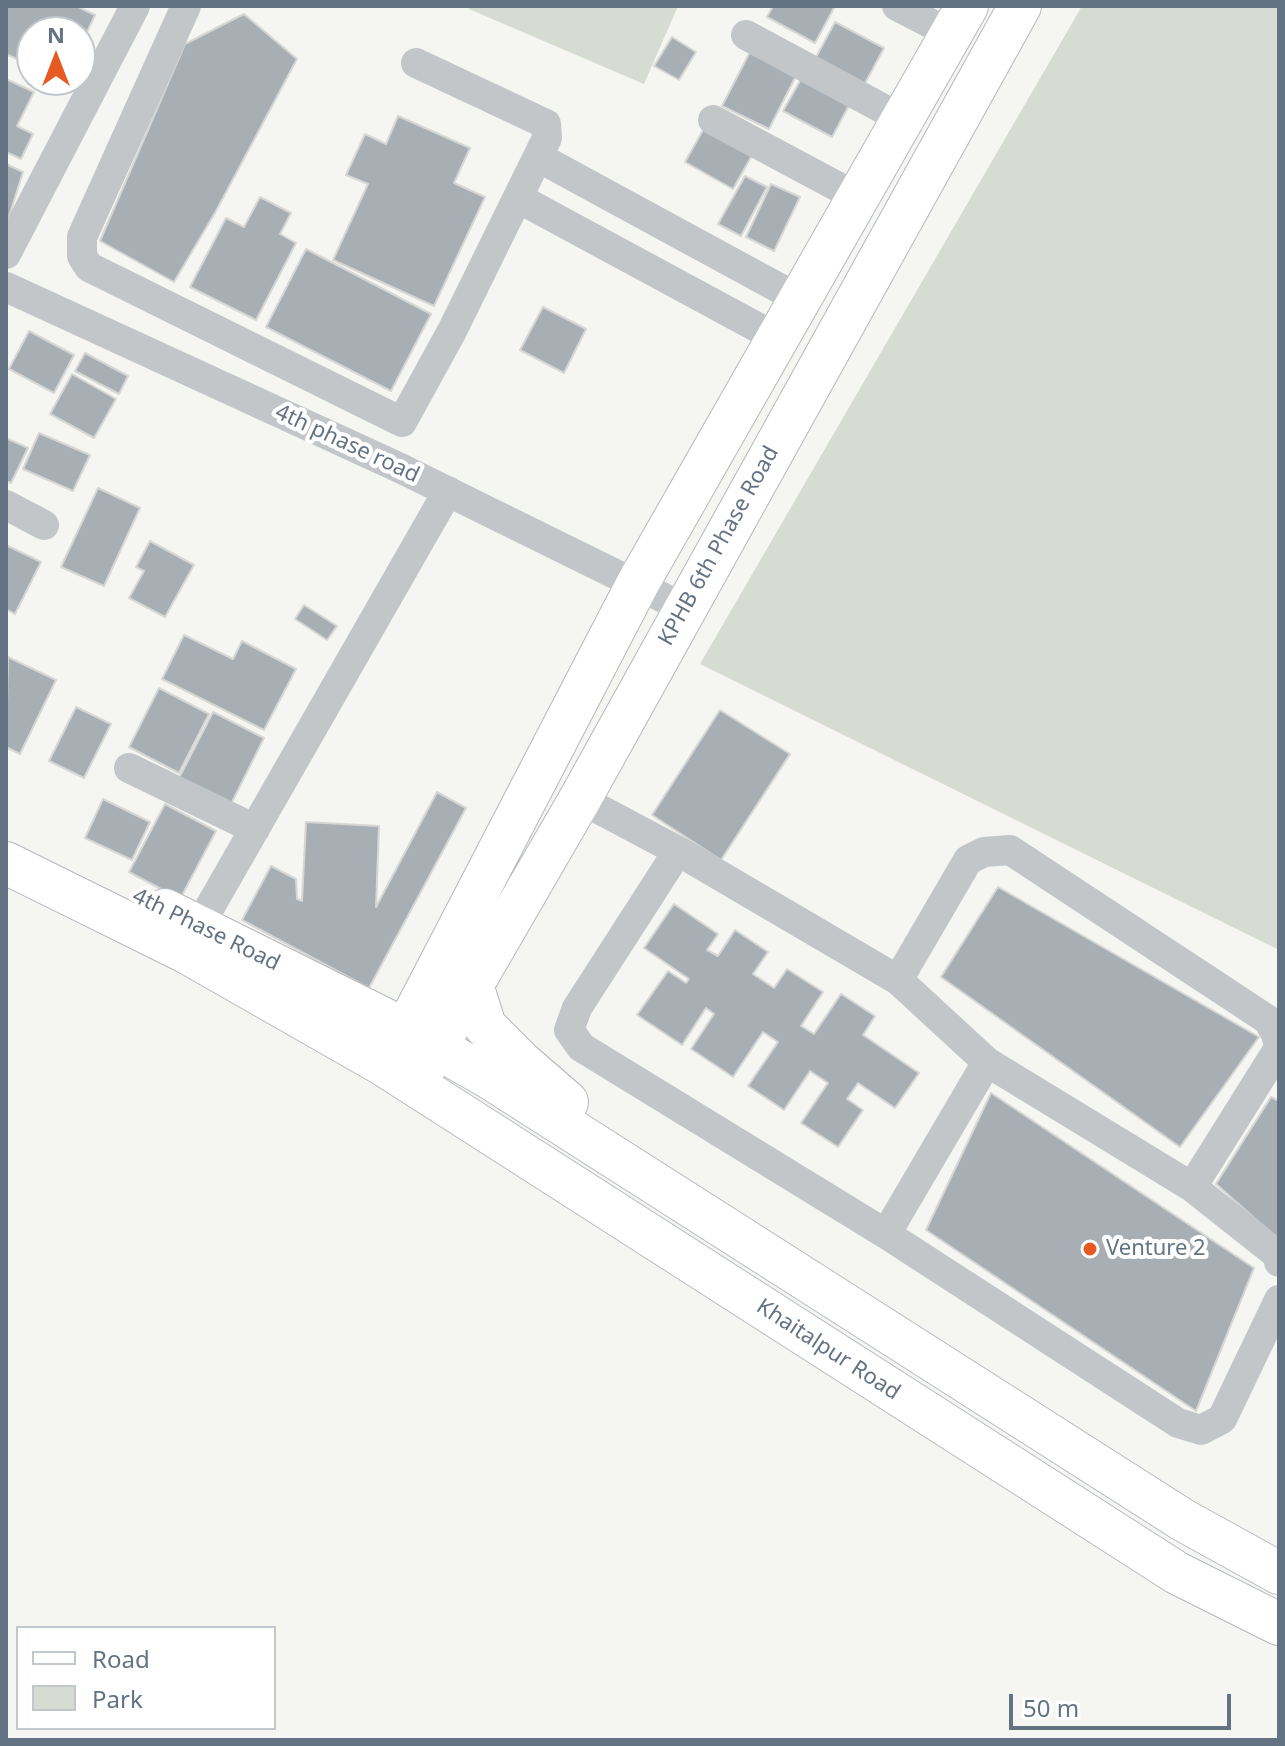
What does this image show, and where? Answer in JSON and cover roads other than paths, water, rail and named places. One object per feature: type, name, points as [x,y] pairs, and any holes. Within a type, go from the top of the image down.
[{"type":"street","points":[[6,254],[135,6]]},
{"type":"street","points":[[186,6],[82,237],[82,256],[89,267],[402,422],[452,331],[547,138],[546,124],[416,63]]},
{"type":"street","points":[[897,6],[959,20]]},
{"type":"street","name":"KPHB 6th Phase Road","points":[[421,1039],[472,985],[580,799],[1020,6]]},
{"type":"street","name":"KPHB 6th Phase Road","points":[[399,1075],[421,1039],[638,583],[959,20]]},
{"type":"street","points":[[746,35],[902,119]]},
{"type":"street","points":[[713,120],[857,197]]},
{"type":"street","points":[[538,157],[799,299]]},
{"type":"street","points":[[518,198],[777,338]]},
{"type":"street","name":"4th phase road","points":[[6,287],[448,491],[684,608]]},
{"type":"street","points":[[199,926],[448,491]]},
{"type":"street","points":[[6,505],[44,525]]},
{"type":"street","points":[[129,768],[255,829]]},
{"type":"street","points":[[580,799],[678,851],[898,980],[987,1062],[1192,1187],[1278,1255],[1279,1262]]},
{"type":"street","name":"4th Phase Road","points":[[6,832],[421,1039]]},
{"type":"street","points":[[898,980],[968,860],[984,852],[1010,850],[1268,1020],[1279,1047],[1192,1187]]},
{"type":"street","points":[[678,851],[577,1008],[569,1030],[581,1047],[886,1234],[1178,1423],[1201,1430],[1222,1419],[1279,1300]]},
{"type":"street","name":"4th Phase Road","points":[[6,863],[186,952],[399,1075]]},
{"type":"street","points":[[472,985],[485,1026],[577,1111],[605,1151]]},
{"type":"street","points":[[421,1039],[490,1078],[1183,1520],[1279,1573]]},
{"type":"street","points":[[886,1234],[987,1062]]},
{"type":"street","name":"Khaitalpur Road","points":[[399,1075],[1177,1573],[1279,1624]]},
{"type":"place","name":"Venture 2","points":[[1090,1249]]}]
